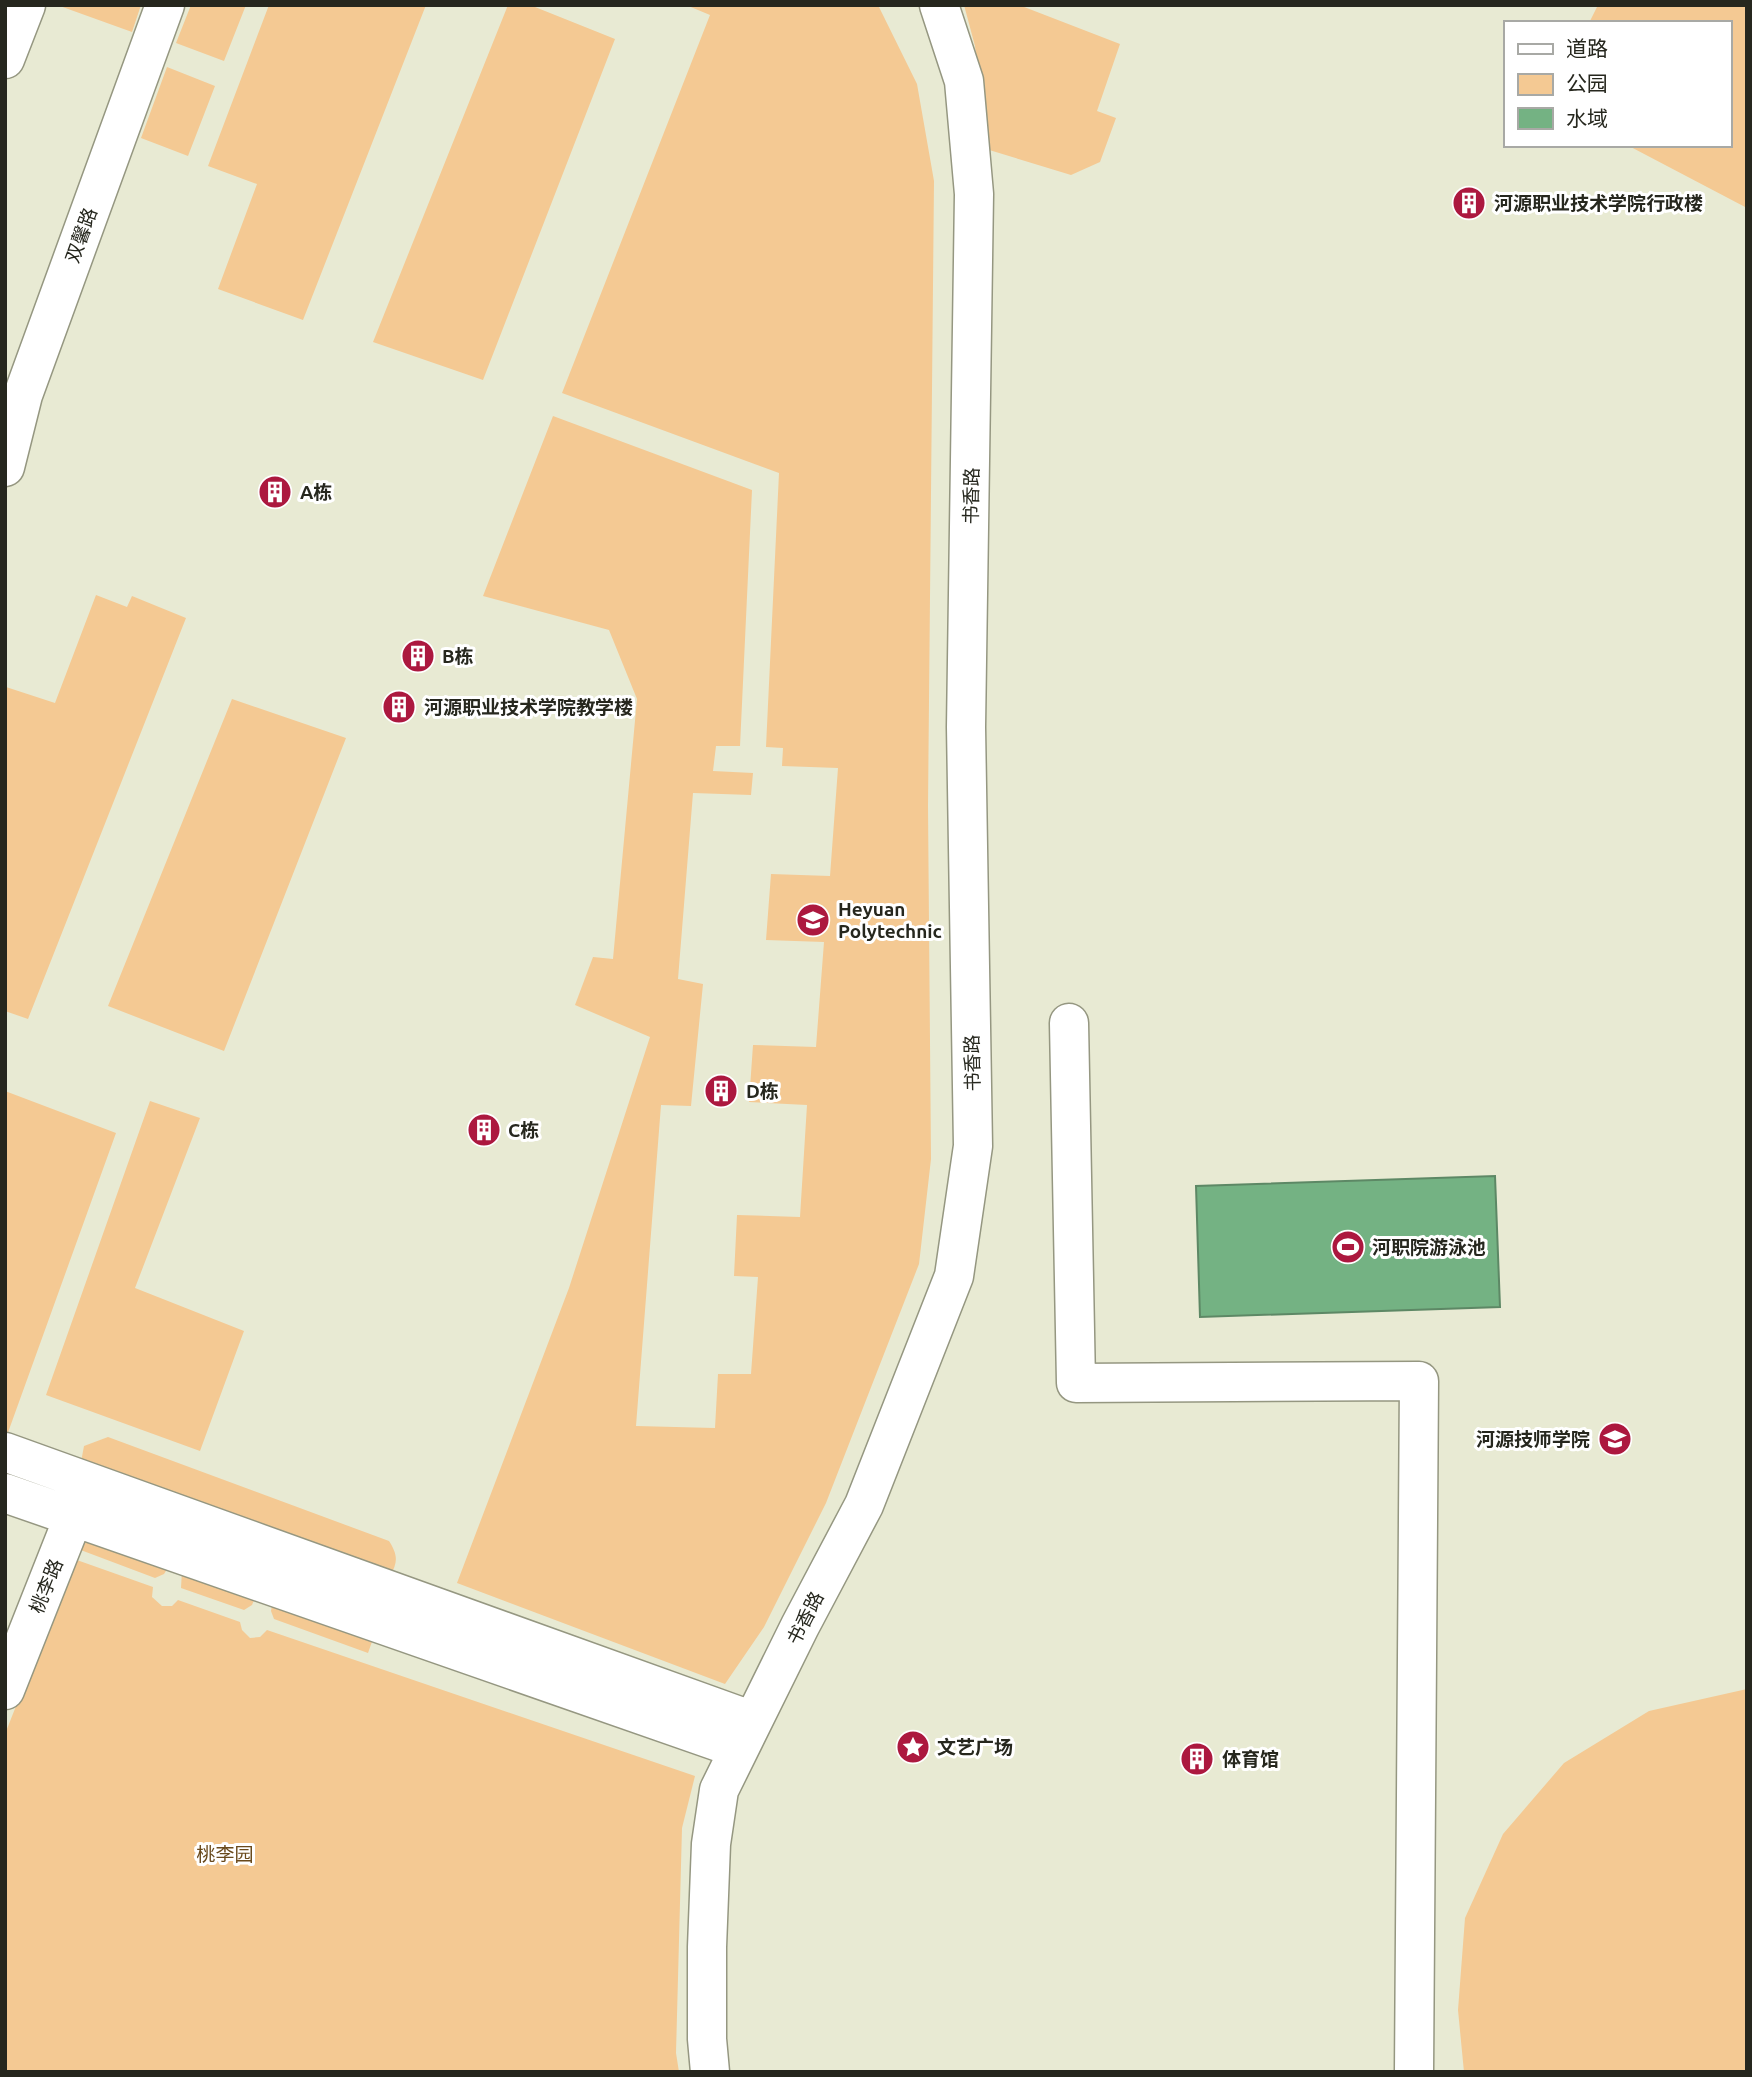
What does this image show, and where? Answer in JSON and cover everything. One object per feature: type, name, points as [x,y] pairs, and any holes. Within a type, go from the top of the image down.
[{"type":"street","points":[[5,59],[26,5]]},
{"type":"street","name":"双馨路","points":[[5,467],[23,395],[165,5]]},
{"type":"street","name":"书香路","points":[[710,2072],[707,2026],[712,1843],[719,1790],[739,1732],[851,1497],[938,1269],[953,1146],[948,727],[957,197],[945,86],[916,5]]},
{"type":"street","name":"书香路","points":[[693,2072],[690,2041],[697,1843],[706,1786],[739,1732],[864,1505],[954,1276],[973,1146],[966,727],[974,194],[964,81],[939,5]]},
{"type":"street","points":[[1069,1023],[1076,1383],[1419,1381],[1414,2072]]},
{"type":"street","points":[[5,1452],[739,1732]]},
{"type":"street","name":"桃李路","points":[[5,1690],[78,1478]]},
{"type":"street","points":[[5,1493],[739,1732]]},
{"type":"street","name":"桃李路","points":[[5,1634],[64,1513]]},
{"type":"green space","points":[[57,5],[141,5],[132,32]]},
{"type":"green space","points":[[191,5],[246,5],[224,61],[176,43]]},
{"type":"green space","points":[[269,5],[426,5],[303,320],[218,289],[257,184],[208,166]]},
{"type":"green space","points":[[508,5],[530,5],[615,39],[483,380],[373,342]]},
{"type":"green space","points":[[686,5],[878,5],[917,84],[934,181],[928,806],[931,1159],[919,1264],[826,1503],[764,1627],[725,1684],[457,1583],[569,1288],[650,1037],[575,1005],[593,957],[613,959],[637,699],[609,630],[483,596],[553,416],[752,490],[740,746],[716,746],[713,771],[753,773],[751,795],[693,793],[678,979],[703,984],[691,1106],[661,1105],[636,1426],[715,1428],[718,1374],[751,1374],[758,1277],[734,1276],[737,1215],[800,1217],[807,1105],[749,1102],[753,1045],[816,1047],[824,942],[766,940],[771,874],[830,876],[838,768],[782,766],[783,748],[766,747],[779,473],[562,393],[710,15]]},
{"type":"green space","points":[[964,5],[1019,5],[1120,44],[1097,111],[1116,118],[1100,162],[1071,175],[986,149],[975,46]]},
{"type":"green space","points":[[1598,5],[1747,5],[1747,208],[1631,147],[1731,147],[1731,21],[1590,21]]},
{"type":"green space","points":[[167,67],[215,86],[188,156],[141,138]]},
{"type":"green space","points":[[96,595],[127,607],[132,596],[186,618],[28,1019],[5,1011],[5,689],[6,687],[55,703]]},
{"type":"green space","points":[[232,699],[346,738],[224,1051],[108,1006]]},
{"type":"green space","points":[[5,1091],[116,1133],[6,1438],[5,1437]]},
{"type":"green space","points":[[150,1101],[200,1118],[135,1288],[244,1331],[200,1451],[46,1395]]},
{"type":"green space","points":[[108,1437],[389,1541],[396,1558],[393,1571],[390,1576],[81,1462],[84,1446]]},
{"type":"green space","points":[[82,1535],[169,1566],[164,1574],[155,1578],[78,1549]]},
{"type":"green space","name":"桃李园","points":[[74,1559],[153,1587],[152,1597],[162,1606],[172,1606],[178,1600],[240,1622],[242,1630],[250,1638],[260,1637],[267,1630],[695,1776],[682,1828],[676,2053],[679,2072],[5,2072],[5,1734]]},
{"type":"green space","points":[[182,1570],[256,1595],[252,1605],[244,1610],[181,1588]]},
{"type":"green space","points":[[273,1600],[374,1636],[368,1653],[274,1619],[271,1611]]},
{"type":"green space","points":[[1747,1689],[1747,2072],[1464,2072],[1458,2010],[1465,1918],[1503,1834],[1564,1763],[1649,1711]]},
{"type":"water","name":"河职院游泳池","points":[[1495,1176],[1500,1307],[1200,1317],[1196,1186]]},
{"type":"place","name":"河源职业技术学院行政楼","points":[[1469,203]]},
{"type":"place","name":"A栋","points":[[275,492]]},
{"type":"place","name":"B栋","points":[[418,656]]},
{"type":"place","name":"河源职业技术学院教学楼","points":[[399,707]]},
{"type":"place","name":"Heyuan Polytechnic","points":[[813,920]]},
{"type":"place","name":"D栋","points":[[721,1091]]},
{"type":"place","name":"C栋","points":[[484,1130]]},
{"type":"place","name":"河职院游泳池","points":[[1348,1247]]},
{"type":"place","name":"河源技师学院","points":[[1615,1439]]},
{"type":"place","name":"文艺广场","points":[[913,1747]]},
{"type":"place","name":"体育馆","points":[[1197,1759]]}]
